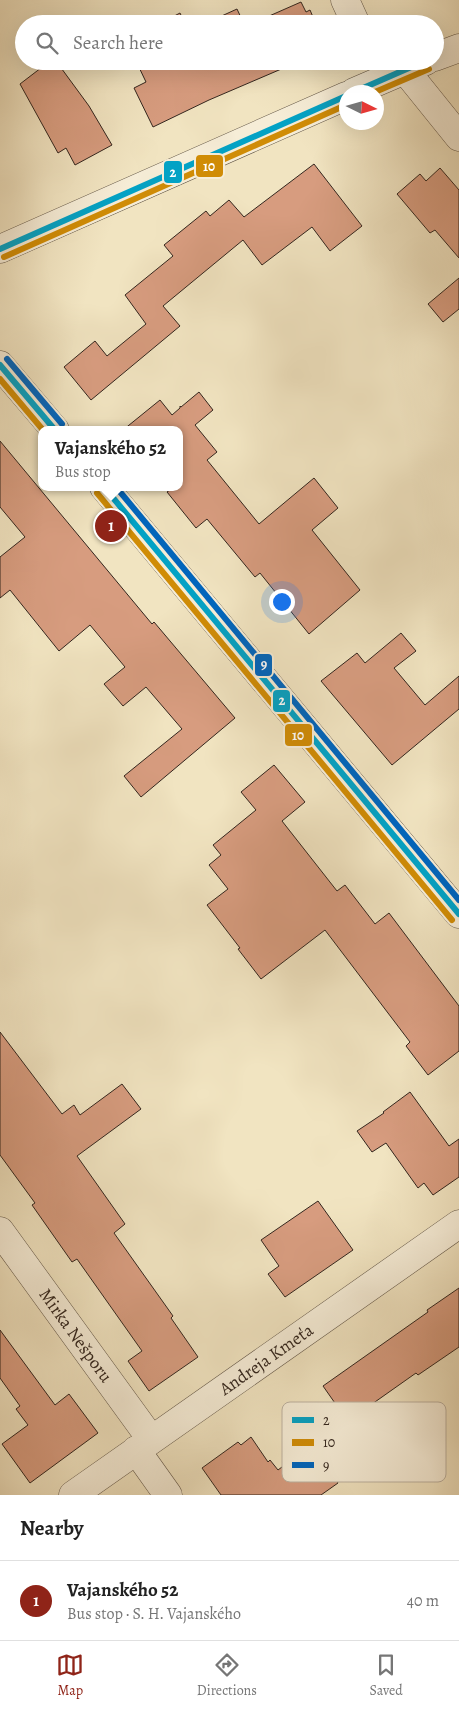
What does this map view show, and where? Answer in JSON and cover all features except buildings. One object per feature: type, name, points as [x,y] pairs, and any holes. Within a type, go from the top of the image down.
[{"type":"street","points":[[345,0],[352,15]]},
{"type":"street","points":[[444,54],[459,48]]},
{"type":"street","points":[[366,85],[392,70]]},
{"type":"street","points":[[398,70],[459,137]]},
{"type":"street","points":[[0,249],[339,99]]},
{"type":"street","points":[[0,365],[52,426]]},
{"type":"street","points":[[107,491],[459,914]]},
{"type":"street","name":"Andreja Kmeťa","points":[[73,1495],[459,1224]]},
{"type":"street","name":"Mirka Nešporu","points":[[0,1231],[144,1445],[168,1495]]},
{"type":"transit line","name":"2","points":[[370,85],[404,70]]},
{"type":"transit line","name":"10","points":[[384,88],[427,70]]},
{"type":"transit line","name":"2","points":[[0,249],[339,99]]},
{"type":"transit line","name":"10","points":[[4,257],[339,108]]},
{"type":"transit line","name":"9","points":[[7,359],[62,424]]},
{"type":"transit line","name":"2","points":[[0,365],[52,426]]},
{"type":"transit line","name":"10","points":[[0,379],[40,426]]},
{"type":"transit line","name":"2","points":[[107,491],[459,914]]},
{"type":"transit line","name":"9","points":[[119,491],[459,900]]},
{"type":"transit line","name":"10","points":[[97,493],[452,920]]},
{"type":"place","name":"Vajanského 52","points":[[111,526]]}]
